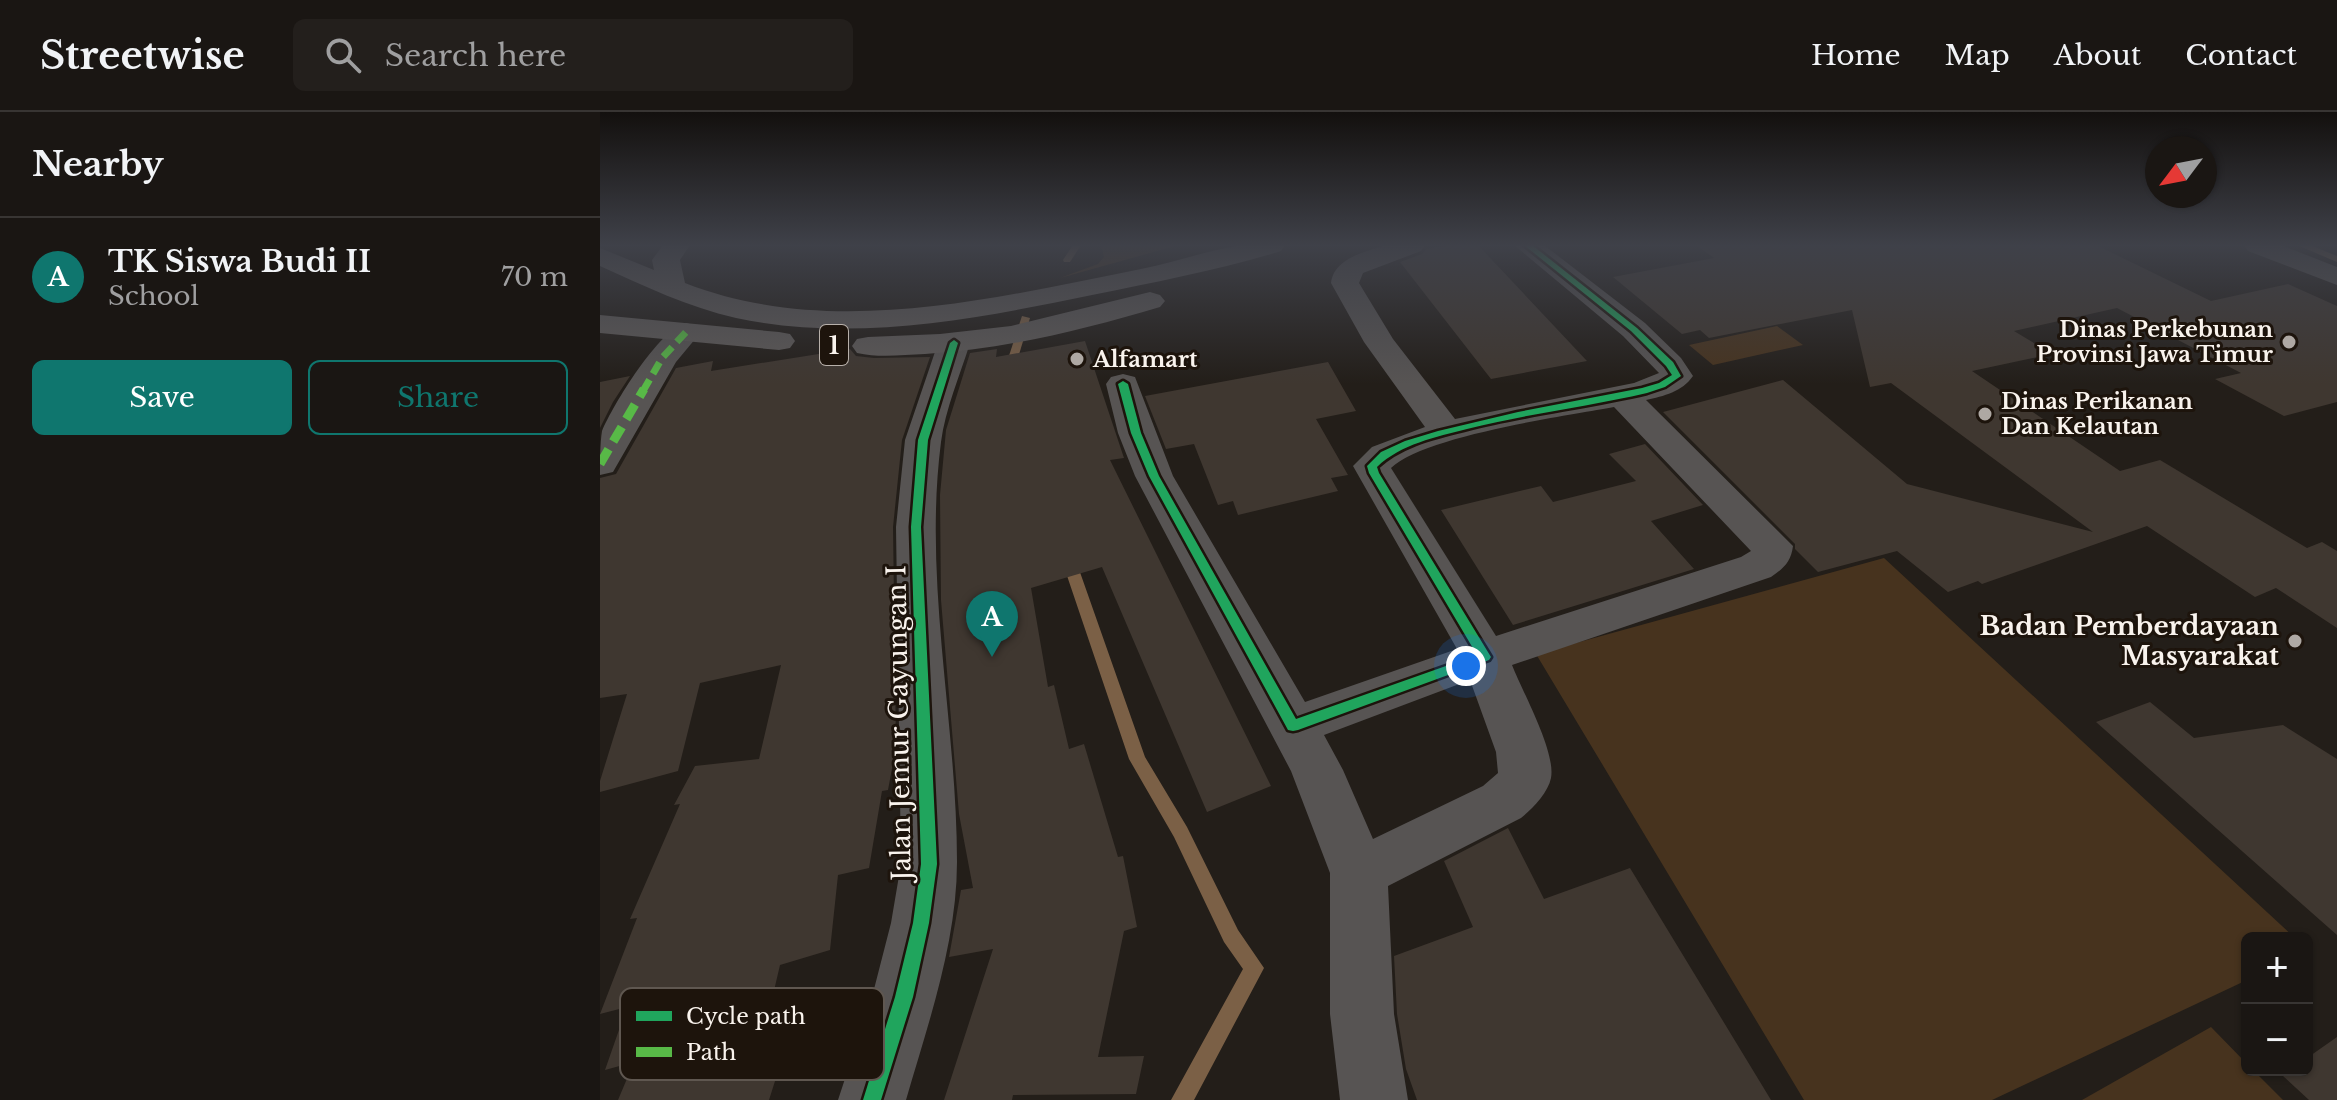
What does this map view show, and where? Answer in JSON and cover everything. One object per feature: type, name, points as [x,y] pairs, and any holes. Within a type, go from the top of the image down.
[{"type":"highway","points":[[674,291],[677,331]]},
{"type":"highway","name":"1","points":[[683,291],[735,308],[773,315],[848,319],[904,316],[1071,291]]},
{"type":"highway","name":"1","points":[[600,324],[842,345],[954,343],[1054,329],[1177,291]]},
{"type":"street","points":[[1350,291],[1380,342],[1446,431]]},
{"type":"street","points":[[1359,873],[1502,802],[1514,793],[1525,778],[1522,752],[1485,657],[1372,466],[1378,456],[1393,447],[1446,431],[1621,395],[1668,382],[1677,372],[1584,291]]},
{"type":"street","points":[[600,464],[677,331]]},
{"type":"street","name":"Jalan Jemur Gayungan I","points":[[884,1061],[904,997],[921,923],[929,864],[916,527],[923,440],[954,343]]},
{"type":"street","points":[[1123,384],[1136,433],[1154,476],[1317,770],[1359,873],[1362,1014],[1374,1100]]},
{"type":"street","points":[[1293,726],[1485,657],[1756,567],[1771,557],[1772,546],[1621,395]]},
{"type":"street","name":"Jalan Jemur Gayungan I","points":[[872,1100],[878,1080]]},
{"type":"shaded area","points":[[1777,326],[1803,345],[1713,365],[1689,345]]},
{"type":"shaded area","points":[[1884,558],[2289,932],[2241,932],[2241,983],[1992,1100],[1804,1100],[1536,654]]},
{"type":"shaded area","points":[[2211,1027],[2241,1058],[2241,1076],[2259,1076],[2283,1100],[2082,1100]]},
{"type":"building","points":[[1423,291],[1521,291],[1587,361],[1491,379]]},
{"type":"building","points":[[1630,291],[2191,291],[2211,301],[2256,291],[2304,291],[2337,306],[2337,402],[2284,416],[2215,379],[2241,373],[2117,308],[2014,331],[2052,354],[1972,371],[2120,471],[2160,460],[2307,548],[2322,542],[2337,551],[2337,628],[2276,588],[2255,597],[2147,526],[1982,584],[1978,581],[1948,592],[1897,551],[1818,572],[1795,549],[1795,544],[1663,412],[1783,380],[1907,484],[2093,532],[1891,383],[1870,387],[1852,310],[1709,338],[1700,330],[1682,334]]},
{"type":"building","points":[[1085,341],[1124,458],[1110,460],[1271,786],[1207,812],[1102,567],[1031,588],[1048,687],[1054,685],[1069,749],[1084,744],[1118,857],[1123,856],[1137,927],[1124,931],[1098,1057],[1144,1056],[1136,1094],[1013,1095],[1012,1100],[944,1100],[993,949],[949,957],[961,890],[973,888],[959,814],[941,600],[940,495],[946,430],[970,353],[997,349],[996,357]]},
{"type":"building","points":[[850,349],[856,356],[874,358],[930,357],[902,440],[893,527],[896,747],[888,790],[882,791],[869,868],[838,875],[830,950],[780,965],[775,988],[620,988],[620,1009],[600,1014],[637,918],[630,919],[680,804],[674,805],[695,766],[759,759],[781,665],[700,683],[678,771],[600,792],[600,781],[627,694],[600,698],[600,478],[616,474],[676,368],[713,361],[711,371]]},
{"type":"building","points":[[1328,362],[1356,411],[1316,419],[1348,475],[1331,478],[1338,491],[1238,515],[1233,501],[1218,505],[1194,444],[1166,449],[1145,396]]},
{"type":"building","points":[[630,376],[613,402],[600,428],[600,382]]},
{"type":"building","points":[[1645,444],[1703,505],[1651,521],[1694,569],[1513,625],[1441,510],[1541,486],[1553,502],[1636,481],[1609,454]]},
{"type":"building","points":[[2150,702],[2194,738],[2283,725],[2337,759],[2337,935],[2096,722]]},
{"type":"building","points":[[1508,828],[1544,899],[1630,868],[1771,1100],[1417,1100],[1406,1069],[1397,1014],[1394,956],[1473,927],[1444,861]]},
{"type":"building","points":[[620,1027],[620,1066],[605,1070]]},
{"type":"building","points":[[2337,1037],[2337,1100],[2309,1100],[2283,1076],[2313,1076],[2313,1054]]},
{"type":"building","points":[[626,1080],[775,1080],[769,1100],[618,1100]]},
{"type":"waterway","points":[[1009,371],[1025,318]]},
{"type":"waterway","points":[[1068,558],[1137,759],[1181,832],[1231,936],[1254,968],[1182,1100]]},
{"type":"marked path","points":[[600,464],[662,358],[686,332]]},
{"type":"cycle path","points":[[1123,384],[1136,433],[1154,476],[1293,726],[1485,657],[1374,473],[1372,466],[1384,454],[1409,443],[1479,423],[1644,391],[1677,376],[1655,348],[1587,291]]},
{"type":"cycle path","points":[[884,1061],[904,997],[921,923],[929,864],[916,527],[923,440],[954,343]]},
{"type":"cycle path","points":[[872,1100],[878,1080]]},
{"type":"place","name":"Dinas Perkebunan Provinsi Jawa Timur","points":[[2289,342]]},
{"type":"place","name":"Alfamart","points":[[1077,359]]},
{"type":"place","name":"Dinas Perikanan Dan Kelautan","points":[[1985,414]]},
{"type":"place","name":"Badan Pemberdayaan Masyarakat","points":[[2295,641]]},
{"type":"place","name":"TK Siswa Budi II","points":[[992,657]]}]
